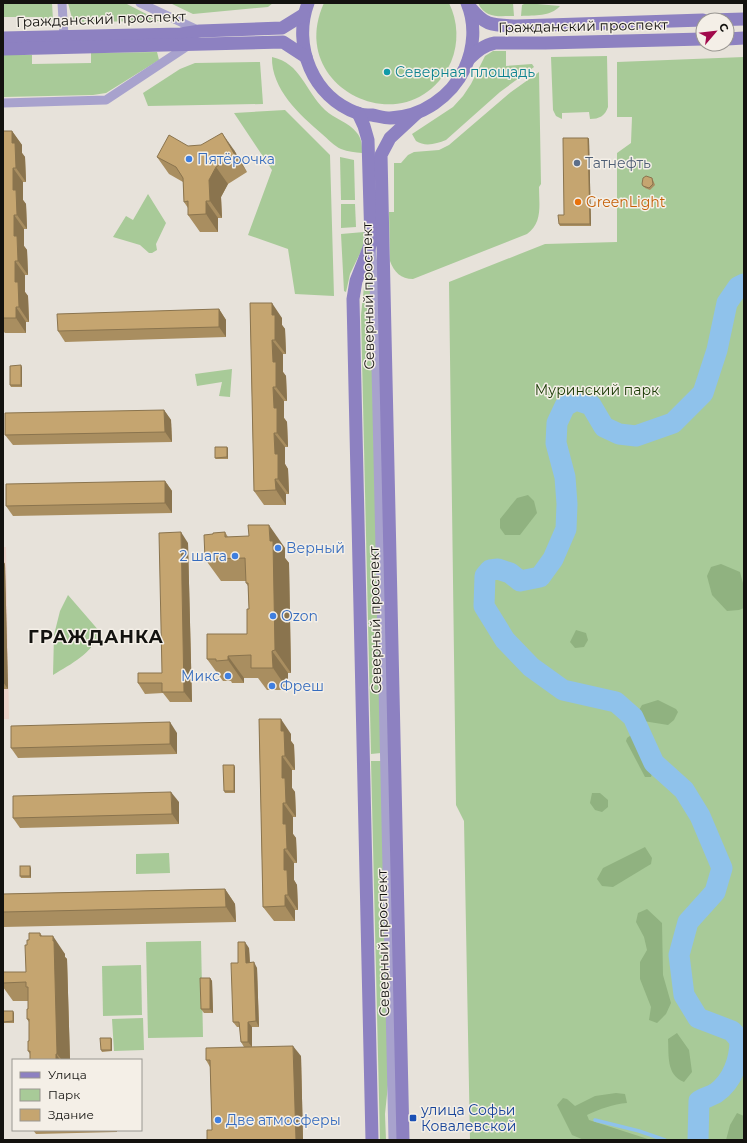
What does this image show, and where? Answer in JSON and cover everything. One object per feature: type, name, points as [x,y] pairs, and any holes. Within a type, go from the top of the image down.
[{"type":"main road","name":"Гражданский проспект","points":[[468,4],[478,17],[486,23],[494,25],[517,26],[695,20]]},
{"type":"main road","points":[[306,9],[302,29],[302,43],[311,70],[318,82],[337,102],[358,113],[390,118],[418,112],[434,104],[449,92],[461,77],[469,59],[472,41],[472,23],[468,4]]},
{"type":"main road","name":"Гражданский проспект","points":[[3,38],[181,34],[200,31],[282,28],[306,9]]},
{"type":"main road","name":"Гражданский проспект","points":[[469,59],[488,44],[495,43],[695,39]]},
{"type":"main road","name":"Гражданский проспект","points":[[3,49],[282,42],[306,57]]},
{"type":"main road","name":"Северный проспект","points":[[403,1140],[381,155],[390,138],[418,112]]},
{"type":"main road","name":"Северный проспект","points":[[358,113],[368,140],[371,243],[356,281],[353,299],[372,1140]]},
{"type":"street","points":[[62,3],[64,36]]},
{"type":"street","name":"Гражданский проспект","points":[[140,3],[200,31]]},
{"type":"street","name":"Гражданский проспект","points":[[3,103],[106,100],[189,45]]},
{"type":"street","name":"Северный проспект","points":[[371,243],[374,276],[393,1140]]},
{"type":"shaded area","points":[[3,547],[6,547],[9,719],[3,719]]},
{"type":"green space","points":[[3,3],[52,3],[53,20],[49,23],[43,23],[42,17],[3,17]]},
{"type":"green space","points":[[68,3],[125,3],[160,21],[73,22]]},
{"type":"green space","points":[[170,3],[273,3],[268,7],[193,14]]},
{"type":"green space","points":[[324,3],[449,3],[456,25],[454,55],[451,62],[432,88],[409,101],[383,104],[358,97],[336,83],[321,61],[316,34]]},
{"type":"green space","points":[[478,3],[513,3],[514,16],[493,16],[485,12]]},
{"type":"green space","points":[[526,3],[560,6],[556,10],[547,14],[521,16],[522,5]]},
{"type":"green space","points":[[493,51],[506,51],[506,66],[532,64],[534,67],[500,92],[446,140],[431,144],[423,144],[416,141],[412,134],[453,107],[471,84],[485,56]]},
{"type":"green space","points":[[157,52],[159,60],[106,93],[93,95],[3,97],[3,55],[32,55],[32,64],[91,63],[91,53]]},
{"type":"green space","points":[[607,56],[608,107],[605,113],[599,118],[593,119],[590,119],[589,112],[562,113],[562,119],[556,116],[553,110],[551,57]]},
{"type":"green space","points":[[272,57],[282,60],[290,65],[302,79],[318,103],[325,110],[354,129],[361,140],[362,153],[346,151],[336,146],[313,127],[296,110],[276,80]]},
{"type":"green space","name":"Муринский парк","points":[[744,57],[744,1140],[470,1140],[464,821],[456,805],[449,282],[545,244],[617,242],[617,153],[631,143],[632,117],[617,117],[617,62]]},
{"type":"green space","points":[[260,62],[263,104],[148,106],[143,93],[180,69],[195,63]]},
{"type":"green space","points":[[539,72],[541,184],[539,187],[538,219],[532,230],[527,234],[413,279],[405,278],[398,274],[390,261],[389,212],[394,212],[394,163],[401,163],[408,155],[414,152],[439,150],[449,145],[511,92]]},
{"type":"green space","points":[[285,110],[330,155],[334,296],[295,294],[288,249],[248,235],[272,170],[234,113]]},
{"type":"green space","points":[[340,157],[354,160],[355,200],[341,200]]},
{"type":"green space","points":[[148,194],[166,223],[156,244],[157,250],[152,253],[149,253],[140,245],[113,237],[126,216],[133,220]]},
{"type":"green space","points":[[341,204],[355,204],[356,227],[341,228]]},
{"type":"green space","points":[[364,232],[363,247],[350,274],[346,292],[344,291],[341,234]]},
{"type":"green space","points":[[367,274],[370,274],[381,753],[371,754],[361,315]]},
{"type":"green space","points":[[232,369],[230,397],[219,396],[222,382],[197,386],[195,374]]},
{"type":"green space","points":[[528,495],[534,501],[537,513],[520,535],[505,535],[500,528],[500,519],[517,498]]},
{"type":"green space","points":[[721,564],[740,572],[744,587],[744,608],[727,611],[712,595],[707,576],[711,567]]},
{"type":"green space","points":[[68,595],[100,632],[97,639],[87,652],[53,675],[54,635],[60,611]]},
{"type":"green space","points":[[576,630],[586,633],[588,640],[584,647],[575,648],[570,642]]},
{"type":"green space","points":[[658,700],[676,709],[678,712],[674,720],[668,725],[643,721],[638,712],[642,705]]},
{"type":"green space","points":[[634,733],[653,770],[651,777],[645,777],[626,741],[627,738]]},
{"type":"green space","points":[[371,761],[381,761],[389,1075],[385,1114],[386,1140],[380,1140]]},
{"type":"green space","points":[[592,793],[600,793],[608,800],[608,807],[602,812],[595,810],[590,803]]},
{"type":"green space","points":[[645,847],[652,858],[651,864],[613,887],[602,886],[597,879],[603,868]]},
{"type":"green space","points":[[169,853],[170,873],[136,874],[136,854]]},
{"type":"green space","points":[[647,909],[662,923],[663,975],[671,1003],[666,1014],[657,1023],[649,1020],[651,1007],[640,979],[640,962],[647,950],[644,937],[636,922],[638,913]]},
{"type":"green space","points":[[201,941],[203,1037],[148,1038],[146,942]]},
{"type":"green space","points":[[141,965],[142,1015],[103,1016],[102,966]]},
{"type":"green space","points":[[143,1018],[144,1050],[114,1051],[112,1019]]},
{"type":"green space","points":[[677,1033],[689,1050],[692,1072],[684,1082],[674,1075],[671,1070],[669,1058],[668,1039]]},
{"type":"green space","points":[[616,1093],[625,1094],[627,1103],[602,1109],[587,1115],[589,1120],[651,1140],[584,1140],[572,1135],[557,1105],[563,1098],[567,1099],[575,1106],[595,1096]]},
{"type":"green space","points":[[737,1113],[744,1116],[744,1140],[726,1140],[730,1125]]},
{"type":"building","points":[[3,131],[12,131],[12,143],[15,143],[16,168],[13,168],[13,190],[16,190],[17,215],[14,215],[14,236],[17,236],[18,261],[15,261],[15,282],[18,282],[19,307],[16,307],[16,318],[3,318]]},
{"type":"building","points":[[222,133],[235,155],[216,167],[209,180],[210,201],[206,201],[206,214],[188,215],[188,201],[184,202],[183,178],[176,167],[157,157],[169,135],[188,146],[201,145]]},
{"type":"building","name":"Татнефть","points":[[563,138],[588,138],[590,224],[559,224],[558,215],[564,215]]},
{"type":"building","points":[[646,176],[652,178],[653,184],[649,188],[643,186],[642,184],[643,178]]},
{"type":"building","points":[[250,303],[272,303],[272,315],[275,315],[275,340],[272,340],[273,362],[276,362],[276,387],[273,387],[274,408],[277,408],[277,433],[274,433],[275,454],[278,454],[278,479],[275,479],[276,490],[254,491]]},
{"type":"building","points":[[219,309],[219,327],[58,331],[57,314]]},
{"type":"building","points":[[21,365],[21,385],[10,385],[10,366]]},
{"type":"building","points":[[164,410],[165,432],[5,435],[5,413]]},
{"type":"building","points":[[215,447],[227,447],[227,457],[215,458]]},
{"type":"building","points":[[165,481],[165,503],[6,506],[6,484]]},
{"type":"building","points":[[248,525],[269,525],[270,541],[273,541],[275,650],[272,651],[273,668],[251,668],[251,655],[228,656],[228,660],[216,661],[216,659],[207,659],[207,634],[247,634],[247,609],[249,609],[245,558],[205,559],[204,535],[225,532],[225,537],[249,536]]},
{"type":"building","points":[[181,532],[184,692],[162,692],[162,683],[138,683],[138,673],[162,673],[159,533]]},
{"type":"building","points":[[259,719],[281,719],[281,731],[284,731],[285,756],[282,756],[282,778],[285,778],[286,803],[283,803],[283,824],[286,824],[287,849],[284,849],[284,870],[287,870],[288,895],[285,895],[285,906],[263,907]]},
{"type":"building","points":[[170,722],[170,744],[11,748],[11,726]]},
{"type":"building","points":[[223,765],[234,765],[234,791],[224,791]]},
{"type":"building","points":[[171,792],[172,814],[13,818],[13,796]]},
{"type":"building","points":[[20,866],[30,866],[30,876],[20,876]]},
{"type":"building","points":[[225,889],[226,907],[3,912],[3,894]]},
{"type":"building","points":[[29,933],[40,933],[40,936],[53,936],[56,1059],[30,1059],[30,1051],[28,1051],[29,1019],[27,1019],[28,987],[26,987],[26,982],[3,983],[3,972],[26,972],[25,945],[27,945],[27,940],[29,940]]},
{"type":"building","points":[[238,942],[245,942],[246,963],[254,962],[256,1021],[248,1022],[248,1042],[241,1042],[239,1022],[233,1022],[231,963],[238,963]]},
{"type":"building","points":[[200,978],[210,978],[210,1009],[201,1009]]},
{"type":"building","points":[[3,1011],[13,1011],[13,1021],[3,1022]]},
{"type":"building","points":[[100,1038],[111,1038],[111,1050],[101,1050]]},
{"type":"building","points":[[293,1046],[296,1140],[207,1140],[207,1130],[212,1130],[210,1060],[206,1060],[206,1048]]},
{"type":"waterway","points":[[698,1140],[699,1101],[716,1093],[727,1082],[737,1062],[740,1040],[732,1031],[698,1018],[684,995],[679,955],[688,922],[715,892],[722,868],[700,816],[684,790],[654,763],[633,717],[616,702],[563,690],[531,667],[505,640],[484,606],[485,576],[490,570],[498,569],[510,573],[520,581],[540,577],[553,559],[566,529],[567,504],[565,477],[556,443],[557,423],[565,406],[576,400],[591,405],[604,427],[619,434],[636,436],[673,423],[703,393],[717,350],[727,303],[738,287],[744,284]]},
{"type":"waterway","points":[[737,1064],[744,1061]]},
{"type":"waterway","points":[[595,1120],[639,1131],[665,1140]]},
{"type":"place","name":"Северная площадь","points":[[387,72]]},
{"type":"place","name":"Пятёрочка","points":[[189,159]]},
{"type":"place","name":"Татнефть","points":[[577,163]]},
{"type":"place","name":"GreenLight","points":[[578,202]]},
{"type":"place","name":"Верный","points":[[278,548]]},
{"type":"place","name":"2 шага","points":[[235,556]]},
{"type":"place","name":"Ozon","points":[[273,616]]},
{"type":"place","name":"Микс","points":[[228,676]]},
{"type":"place","name":"Фреш","points":[[272,686]]},
{"type":"place","name":"улица Софьи Ковалевской","points":[[413,1118]]},
{"type":"place","name":"Две атмосферы","points":[[218,1120]]},
{"type":"district","name":"ГРАЖДАНКА","points":[[96,637]]}]
